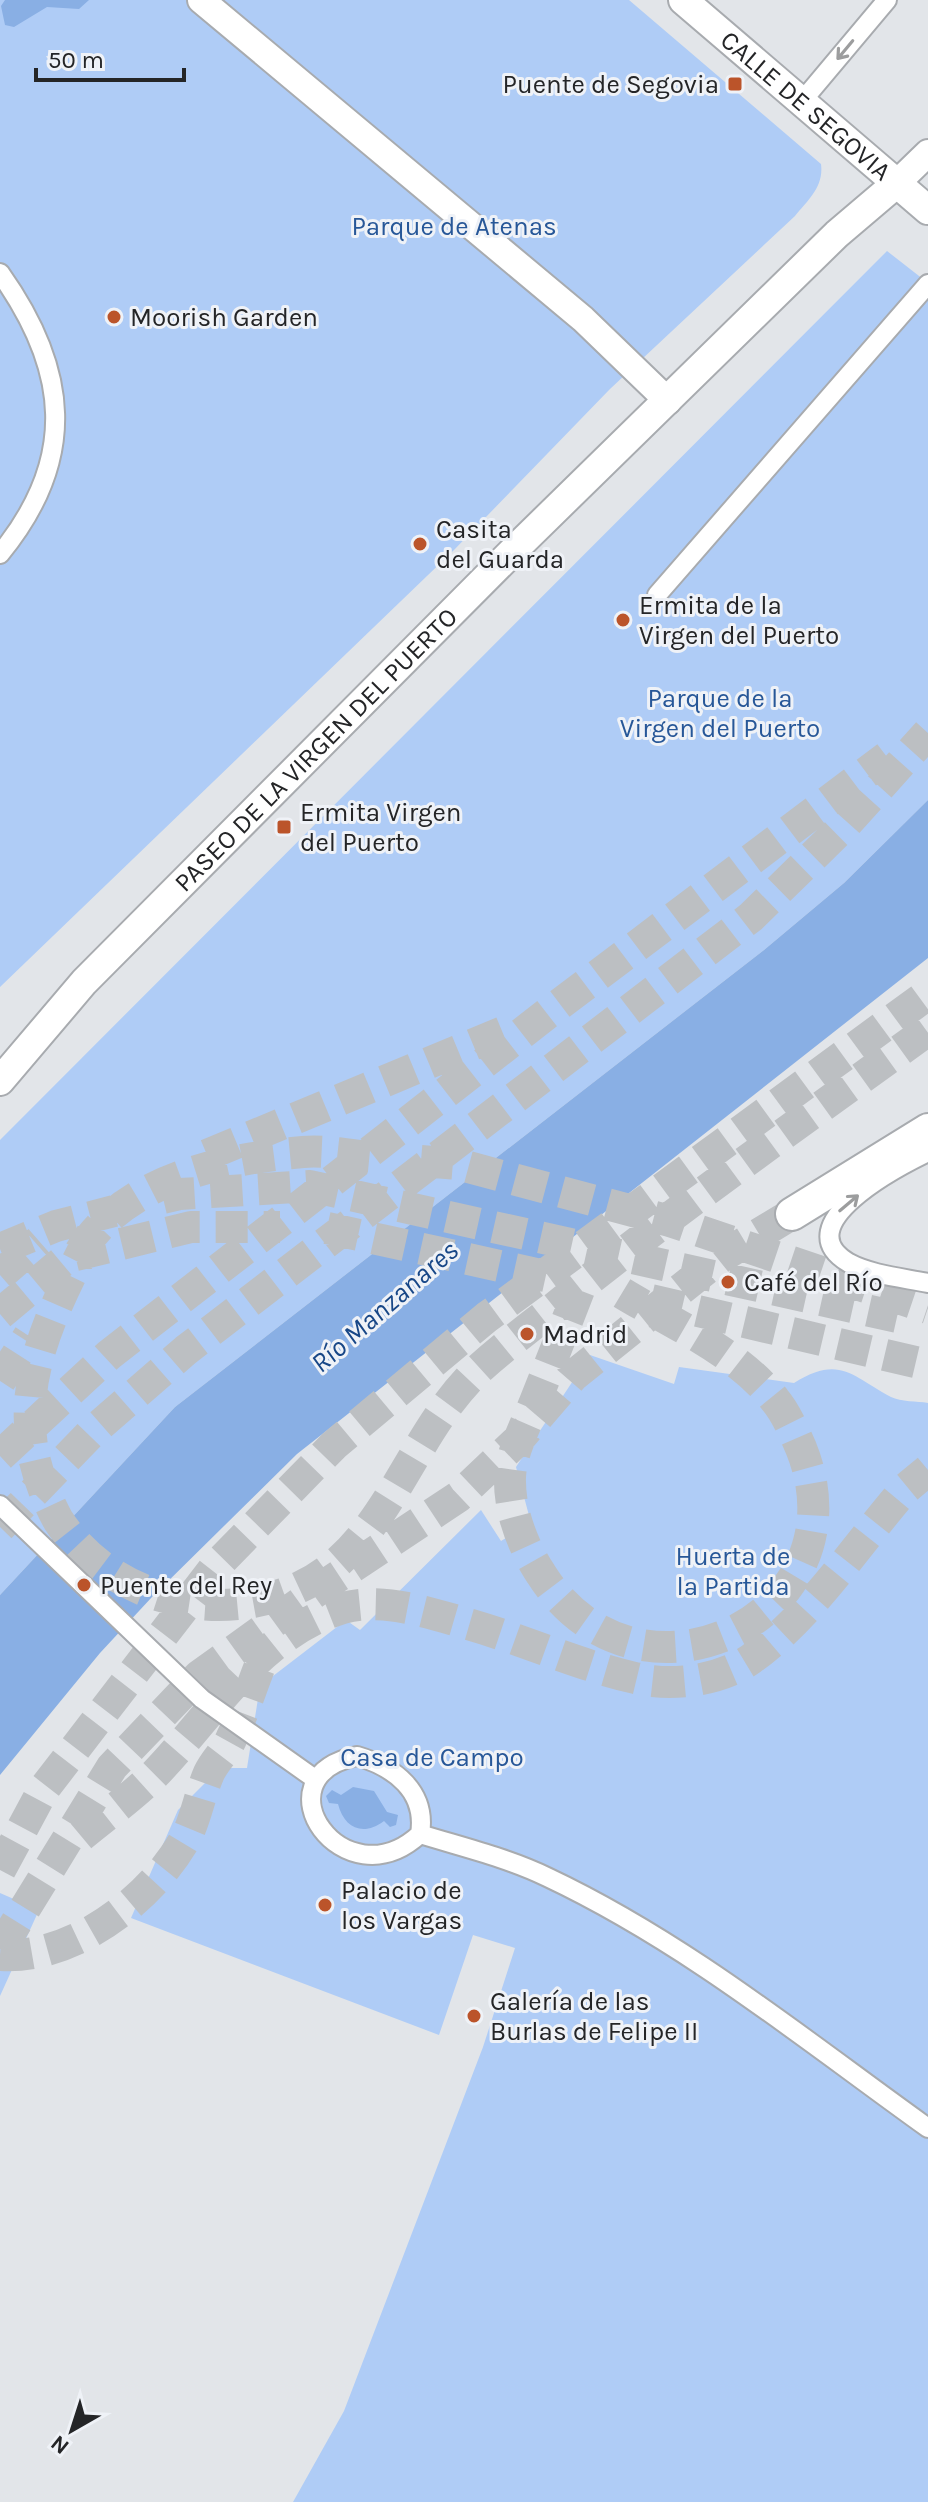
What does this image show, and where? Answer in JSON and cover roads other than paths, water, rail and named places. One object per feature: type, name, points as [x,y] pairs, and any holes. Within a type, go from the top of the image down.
[{"type":"highway","points":[[792,1214],[928,1130]]},
{"type":"main road","name":"CALLE DE SEGOVIA","points":[[683,0],[928,210]]},
{"type":"main road","name":"PASEO DE LA VIRGEN DEL PUERTO","points":[[0,1081],[84,982],[516,548],[837,234],[897,183]]},
{"type":"main road","name":"PASEO DE LA VIRGEN DEL PUERTO","points":[[0,1052],[84,982]]},
{"type":"street","points":[[201,0],[583,319],[668,401]]},
{"type":"street","points":[[803,100],[887,0]]},
{"type":"street","name":"PASEO DE LA VIRGEN DEL PUERTO","points":[[897,183],[928,153]]},
{"type":"street","points":[[0,273],[41,342],[56,386],[55,448],[46,479],[17,533],[0,554]]},
{"type":"street","points":[[657,595],[928,284]]},
{"type":"street","name":"PASEO DE LA VIRGEN DEL PUERTO","points":[[0,1064],[84,982]]},
{"type":"street","points":[[928,1152],[854,1197],[836,1214],[831,1239],[843,1259],[852,1265],[928,1283]]},
{"type":"street","points":[[0,1505],[202,1699],[315,1779]]},
{"type":"street","points":[[357,1756],[396,1772],[420,1807],[420,1834],[394,1854],[362,1855],[341,1847],[322,1831],[310,1811],[310,1793],[315,1779],[327,1766],[357,1756]]},
{"type":"street","points":[[420,1834],[544,1875],[617,1912],[715,1974],[928,2128]]},
{"type":"water","points":[[5,0],[89,0],[79,9],[47,7],[14,27],[5,25],[1,6]]},
{"type":"water","name":"Río Manzanares","points":[[928,800],[928,958],[297,1454],[152,1597],[100,1653],[0,1775],[0,1595],[175,1407],[764,950],[844,883]]},
{"type":"water","points":[[353,1787],[374,1791],[387,1812],[398,1815],[396,1825],[390,1827],[384,1821],[362,1829],[350,1824],[338,1804],[329,1803],[326,1796],[332,1790],[341,1795]]},
{"type":"tunnel","points":[[0,1527],[92,1432],[186,1350],[751,917],[846,824],[928,733]]},
{"type":"tunnel","points":[[0,1456],[110,1354],[548,1013],[887,757]]},
{"type":"tunnel","points":[[0,1870],[43,1790],[216,1566],[334,1445],[487,1317],[928,994]]},
{"type":"tunnel","points":[[207,1155],[508,1030]]},
{"type":"tunnel","points":[[92,1233],[57,1305],[34,1374],[30,1408],[32,1444],[41,1481],[58,1520],[80,1547],[105,1569],[135,1586],[166,1598],[200,1604],[234,1604],[267,1599],[300,1587],[330,1568],[355,1545],[377,1517],[455,1394],[491,1358],[662,1224],[928,1030]]},
{"type":"tunnel","points":[[80,1252],[99,1227],[123,1207],[149,1190],[178,1177],[209,1167],[272,1155],[328,1152],[371,1157]]},
{"type":"tunnel","points":[[421,1161],[457,1164],[670,1221],[928,1308]]},
{"type":"tunnel","points":[[163,1198],[180,1194],[310,1186],[897,1317]]},
{"type":"tunnel","points":[[0,1249],[56,1226],[114,1211]]},
{"type":"tunnel","points":[[0,1949],[112,1767],[199,1676],[325,1585],[458,1497],[518,1440],[573,1376],[721,1257],[792,1214]]},
{"type":"tunnel","points":[[0,1314],[68,1257],[191,1227],[280,1227]]},
{"type":"tunnel","points":[[327,1228],[559,1279]]},
{"type":"tunnel","points":[[0,1275],[39,1241]]},
{"type":"tunnel","points":[[579,1290],[513,1457],[510,1490],[515,1516],[528,1552],[541,1574],[583,1620],[632,1643],[684,1646],[733,1632],[774,1602],[803,1560],[813,1508],[801,1448],[783,1411],[760,1383],[724,1353],[622,1293]]},
{"type":"tunnel","points":[[651,1300],[928,1365]]},
{"type":"tunnel","points":[[0,1381],[29,1336]]},
{"type":"tunnel","points":[[81,1836],[155,1774],[261,1656],[313,1620],[358,1605],[390,1605],[468,1624],[635,1678],[679,1682],[710,1677],[739,1667],[773,1642],[813,1601],[905,1489],[928,1470]]},
{"type":"tunnel","points":[[0,1955],[27,1954],[81,1937],[129,1905],[151,1885],[188,1833],[209,1773],[230,1742],[261,1663]]},
{"type":"place","name":"Puente de Segovia","points":[[735,84]]},
{"type":"place","name":"Moorish Garden","points":[[114,317]]},
{"type":"place","name":"Casita del Guarda","points":[[420,544]]},
{"type":"place","name":"Ermita de la Virgen del Puerto","points":[[623,620]]},
{"type":"place","name":"Ermita Virgen del Puerto","points":[[284,827]]},
{"type":"place","name":"Café del Río","points":[[728,1282]]},
{"type":"place","name":"Madrid","points":[[527,1334]]},
{"type":"place","name":"Puente del Rey","points":[[84,1585]]},
{"type":"place","name":"Palacio de los Vargas","points":[[325,1905]]},
{"type":"place","name":"Galería de las Burlas de Felipe II","points":[[474,2016]]},
{"type":"park label","name":"Parque de Atenas","points":[[454,226]]},
{"type":"park label","name":"Parque de la Virgen del Puerto","points":[[720,713]]},
{"type":"park label","name":"Huerta de la Partida","points":[[733,1571]]},
{"type":"park label","name":"Casa de Campo","points":[[432,1757]]}]
